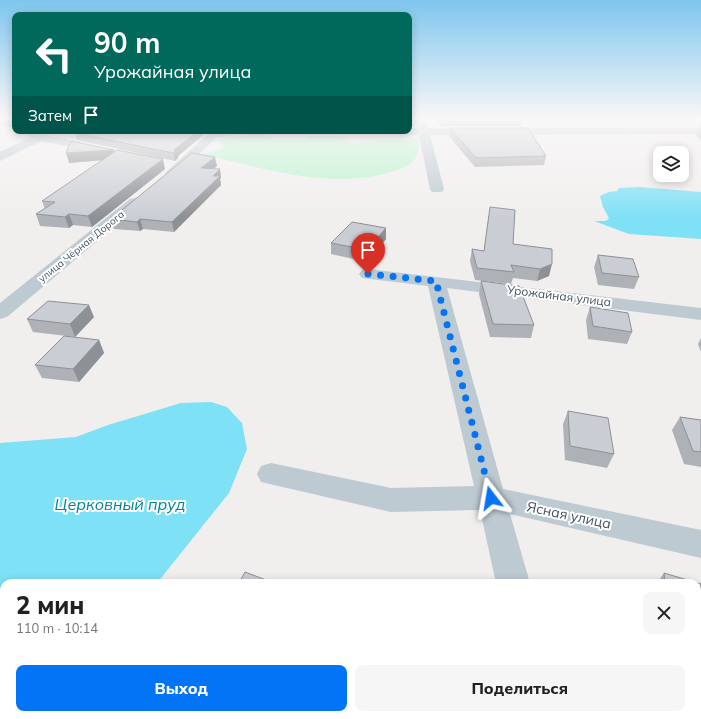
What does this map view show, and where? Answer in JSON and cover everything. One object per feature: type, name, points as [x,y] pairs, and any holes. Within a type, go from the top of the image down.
[{"type":"street","points":[[0,157],[13,151]]},
{"type":"street","points":[[102,151],[109,152]]},
{"type":"street","name":"улица Чёрная Дорога","points":[[0,313],[152,189],[196,151]]},
{"type":"street","points":[[428,151],[437,189]]},
{"type":"street","points":[[162,164],[178,167]]},
{"type":"street","name":"Урожайная улица","points":[[368,274],[701,314]]},
{"type":"street","points":[[436,281],[512,579]]},
{"type":"street","name":"Ясная улица","points":[[271,474],[391,500],[491,498],[701,544]]},
{"type":"green space","points":[[218,151],[418,151],[417,155],[412,162],[397,170],[371,177],[347,179],[322,178],[273,171],[202,154]]},
{"type":"water","points":[[640,187],[701,192],[701,239],[629,234],[594,221],[606,221],[609,218],[603,207],[600,196],[609,192],[617,191],[619,188]]},
{"type":"water","name":"Церковный пруд","points":[[211,402],[227,407],[242,423],[247,449],[229,493],[160,579],[0,579],[0,443],[76,437],[108,425],[181,403]]},
{"type":"building","points":[[67,151],[105,151],[66,153]]},
{"type":"building","points":[[116,151],[163,159],[88,216],[69,214],[65,217],[36,214],[55,202],[42,201]]},
{"type":"building","points":[[161,151],[175,151],[173,153]]},
{"type":"building","points":[[470,151],[542,151],[546,156],[476,158]]},
{"type":"building","points":[[192,153],[215,157],[201,168],[220,169],[213,176],[220,176],[172,222],[140,219],[137,222],[111,219]]},
{"type":"building","points":[[490,207],[515,210],[513,244],[552,249],[552,264],[540,269],[511,265],[514,272],[477,268],[472,249],[484,251]]},
{"type":"building","points":[[352,222],[386,228],[367,250],[331,243]]},
{"type":"building","points":[[598,255],[633,259],[639,277],[602,273]]},
{"type":"building","points":[[481,281],[519,286],[534,325],[493,324]]},
{"type":"building","points":[[48,301],[89,305],[70,324],[27,319]]},
{"type":"building","points":[[590,307],[628,313],[632,332],[593,326]]},
{"type":"building","points":[[64,336],[99,340],[73,369],[35,365]]},
{"type":"building","points":[[568,411],[608,418],[614,454],[570,446]]},
{"type":"building","points":[[680,417],[701,420],[701,452],[693,451]]},
{"type":"building","points":[[245,572],[263,579],[241,579]]},
{"type":"building","points":[[664,573],[684,579],[665,579]]},
{"type":"route","points":[[368,274],[436,281],[491,498]]}]
